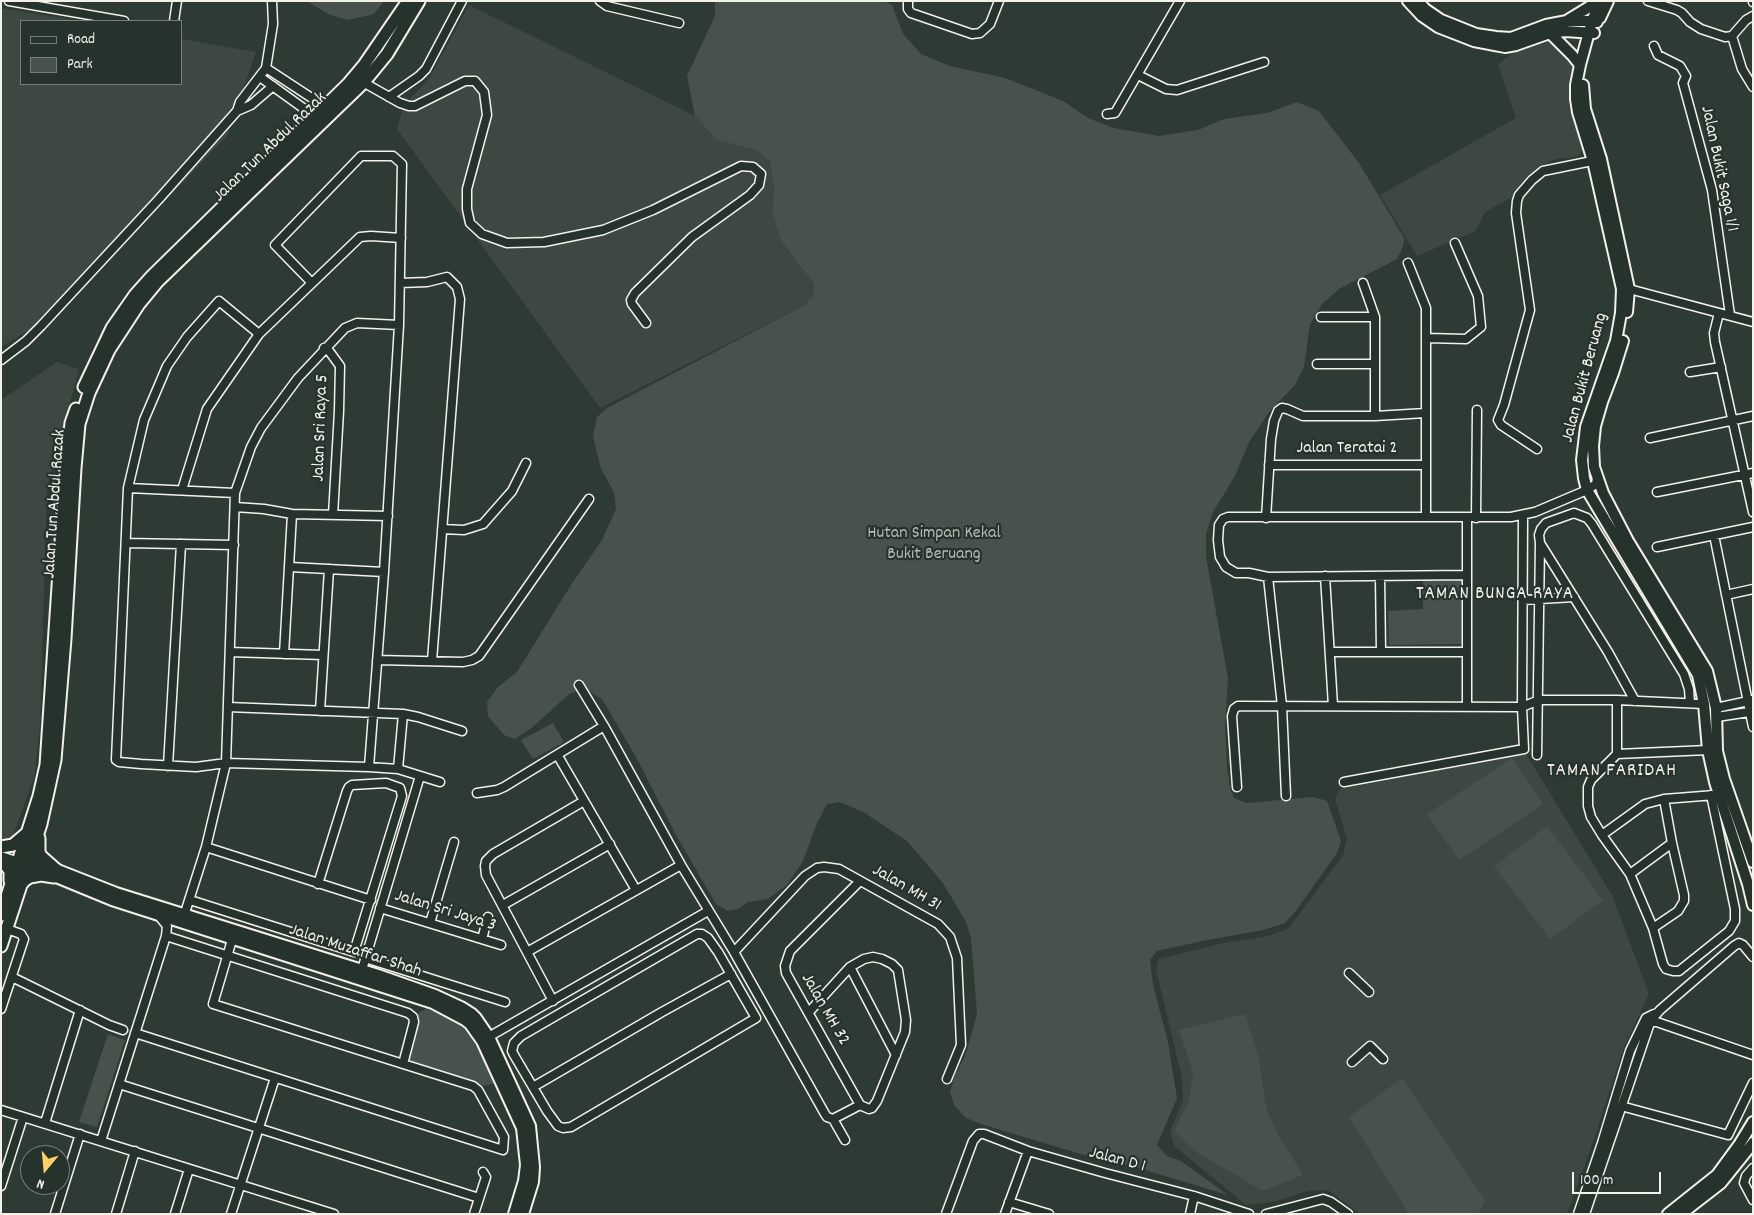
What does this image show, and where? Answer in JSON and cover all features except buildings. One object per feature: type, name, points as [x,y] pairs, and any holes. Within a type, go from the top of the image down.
[{"type":"highway","name":"Jalan Tun Abdul Razak","points":[[359,79],[364,65],[408,1]]},
{"type":"highway","name":"Jalan Tun Abdul Razak","points":[[1,915],[24,860],[55,760],[79,424],[109,350],[139,304],[158,281],[318,119],[387,54],[419,1]]},
{"type":"highway","points":[[1,848],[14,845],[35,826]]},
{"type":"highway","points":[[35,826],[39,852],[56,874]]},
{"type":"highway","points":[[1,857],[10,871],[7,897]]},
{"type":"highway","name":"Jalan Tun Abdul Razak","points":[[1,946],[20,886],[24,860]]},
{"type":"highway","points":[[20,886],[30,877],[56,874]]},
{"type":"main road","points":[[1408,1],[1431,23],[1452,34],[1474,41],[1505,47],[1550,33],[1565,31],[1591,33]]},
{"type":"main road","points":[[1418,1],[1425,9],[1441,20],[1476,34],[1496,37],[1511,38],[1567,21],[1595,22]]},
{"type":"main road","points":[[1567,21],[1600,1]]},
{"type":"main road","name":"Jalan Bukit Beruang","points":[[1600,1],[1580,65],[1576,84],[1576,99],[1578,112],[1597,160],[1622,289],[1621,313],[1616,341],[1594,400],[1583,442],[1582,460],[1588,490],[1698,675],[1704,704],[1708,750],[1715,782],[1715,795],[1750,883],[1753,905]]},
{"type":"main road","name":"Jalan Bukit Beruang","points":[[1595,22],[1608,1]]},
{"type":"main road","points":[[1550,33],[1580,65]]},
{"type":"main road","name":"Jalan Bukit Beruang","points":[[1591,33],[1583,84],[1583,98],[1629,289],[1622,344],[1595,426],[1594,460],[1597,478],[1628,540],[1707,671],[1716,712],[1717,750],[1724,779],[1752,858]]},
{"type":"main road","name":"Jalan Muzaffar Shah","points":[[24,860],[112,900],[159,915],[183,918]]},
{"type":"main road","name":"Jalan Muzaffar Shah","points":[[56,874],[116,893],[233,936],[361,975],[433,1003],[470,1024],[485,1039],[532,1133],[533,1182],[523,1214]]},
{"type":"main road","name":"Jalan Muzaffar Shah","points":[[485,1039],[523,1133],[526,1165],[524,1181],[514,1214]]},
{"type":"main road","points":[[1668,1214],[1717,1175],[1753,1122]]},
{"type":"main road","points":[[1681,1214],[1721,1183],[1753,1143]]},
{"type":"street","points":[[9,1],[118,20]]},
{"type":"street","points":[[174,20],[177,1]]},
{"type":"street","points":[[1,360],[26,341],[41,326],[158,200],[237,111],[240,102],[266,68],[273,24],[272,1]]},
{"type":"street","points":[[388,97],[426,69],[462,1]]},
{"type":"street","points":[[600,1],[608,6],[679,23]]},
{"type":"street","points":[[908,1],[908,9],[911,13],[972,34],[980,33],[990,24],[999,1]]},
{"type":"street","points":[[1107,114],[1115,113],[1180,1]]},
{"type":"street","points":[[1648,1],[1677,10],[1701,29],[1725,36],[1732,36],[1746,20],[1753,16]]},
{"type":"street","points":[[1732,36],[1742,69],[1753,87]]},
{"type":"street","name":"Jalan Bukit Saga 1/1","points":[[1654,46],[1658,55],[1680,66],[1686,76],[1684,83],[1712,190],[1730,316]]},
{"type":"street","points":[[1138,74],[1166,89],[1177,90],[1264,62]]},
{"type":"street","points":[[266,68],[329,109]]},
{"type":"street","points":[[260,78],[318,119]]},
{"type":"street","points":[[359,79],[404,105],[415,106],[465,81],[475,81],[484,92],[487,115],[467,189],[467,209],[470,223],[482,234],[507,243],[544,242],[603,230],[653,210],[741,166],[753,167],[761,174],[759,185],[750,195],[692,237],[635,293],[631,300],[632,304],[646,323]]},
{"type":"street","points":[[237,111],[251,105],[273,86]]},
{"type":"street","points":[[312,283],[275,245],[361,156],[393,156],[402,164],[399,325],[388,516],[369,767]]},
{"type":"street","points":[[1537,449],[1501,425],[1498,420],[1504,406],[1530,310],[1516,213],[1517,201],[1519,195],[1532,180],[1543,171],[1597,160]]},
{"type":"street","points":[[182,490],[206,409],[259,334],[360,237],[401,238]]},
{"type":"street","points":[[1426,338],[1466,339],[1481,326],[1478,296],[1455,243]]},
{"type":"street","points":[[1408,263],[1426,308],[1426,517]]},
{"type":"street","points":[[400,283],[427,282],[447,277],[456,287],[460,299],[432,661]]},
{"type":"street","points":[[1362,282],[1375,317],[1375,416]]},
{"type":"street","points":[[1629,289],[1753,322]]},
{"type":"street","points":[[259,334],[219,300],[187,337],[167,366],[144,420],[128,488],[116,760],[119,762],[196,767],[226,763],[369,767],[398,770],[440,782]]},
{"type":"street","points":[[1719,313],[1714,333],[1753,512]]},
{"type":"street","points":[[1321,317],[1375,317]]},
{"type":"street","points":[[183,918],[206,847],[226,763],[235,493],[251,447],[261,428],[298,378],[324,348],[345,328],[357,323],[399,325]]},
{"type":"street","name":"Jalan Sri Raya 5","points":[[324,348],[340,366],[333,515]]},
{"type":"street","points":[[1317,364],[1375,364]]},
{"type":"street","points":[[1690,372],[1721,367]]},
{"type":"street","points":[[1266,518],[1274,421],[1278,411],[1282,408],[1303,416],[1375,416],[1426,413]]},
{"type":"street","points":[[1476,518],[1477,410]]},
{"type":"street","points":[[1650,438],[1753,416]]},
{"type":"street","points":[[442,529],[464,530],[483,524],[512,491],[526,463]]},
{"type":"street","name":"Jalan Teratai 2","points":[[1269,466],[1425,465]]},
{"type":"street","points":[[1657,492],[1753,473]]},
{"type":"street","points":[[1588,490],[1596,484],[1597,478]]},
{"type":"street","points":[[128,488],[235,493]]},
{"type":"street","points":[[1467,575],[1268,577],[1249,573],[1236,573],[1226,567],[1220,557],[1218,525],[1223,519],[1228,517],[1476,518],[1523,516],[1588,490],[1596,489],[1603,493]]},
{"type":"street","points":[[377,660],[463,662],[479,656],[588,499]]},
{"type":"street","points":[[236,507],[292,514],[388,516]]},
{"type":"street","points":[[1537,755],[1539,535],[1546,523],[1574,513],[1587,518],[1639,599],[1684,674],[1689,689],[1690,703]]},
{"type":"street","points":[[284,654],[292,514]]},
{"type":"street","points":[[1344,782],[1524,749],[1522,707],[1523,516]]},
{"type":"street","points":[[1467,518],[1467,707]]},
{"type":"street","points":[[1657,547],[1753,527]]},
{"type":"street","points":[[1714,535],[1750,701],[1753,726]]},
{"type":"street","points":[[126,543],[234,545]]},
{"type":"street","points":[[1540,543],[1608,652],[1635,701]]},
{"type":"street","points":[[168,766],[181,544]]},
{"type":"street","points":[[290,566],[384,572]]},
{"type":"street","points":[[320,711],[329,569]]},
{"type":"street","points":[[1325,576],[1334,706]]},
{"type":"street","points":[[1380,576],[1381,652]]},
{"type":"street","points":[[1268,577],[1282,706],[1286,796]]},
{"type":"street","points":[[1726,595],[1753,589]]},
{"type":"street","points":[[1523,600],[1574,597]]},
{"type":"street","points":[[230,652],[324,655]]},
{"type":"street","points":[[1330,652],[1467,652]]},
{"type":"street","points":[[579,685],[604,726],[681,866],[734,952],[825,1114],[830,1119],[833,1119],[845,1140]]},
{"type":"street","points":[[1237,787],[1232,716],[1234,708],[1238,706],[1522,707],[1538,700],[1617,700],[1704,704]]},
{"type":"street","points":[[1602,835],[1645,804],[1664,799],[1715,795],[1735,909],[1735,921],[1729,931],[1679,971],[1673,972],[1666,969],[1653,928],[1630,874],[1602,835],[1591,817],[1588,806],[1588,787],[1591,780],[1616,754],[1617,700]]},
{"type":"street","points":[[1716,712],[1750,701]]},
{"type":"street","points":[[228,707],[402,714],[418,717],[462,732]]},
{"type":"street","points":[[1716,712],[1751,714]]},
{"type":"street","points":[[398,770],[402,714]]},
{"type":"street","points":[[477,793],[489,792],[504,787],[558,756],[604,726]]},
{"type":"street","points":[[1616,754],[1708,750]]},
{"type":"street","points":[[558,756],[636,890]]},
{"type":"street","points":[[361,975],[420,776]]},
{"type":"street","points":[[190,900],[354,952],[402,796],[400,788],[386,783],[352,785],[349,787],[318,884]]},
{"type":"street","points":[[1653,928],[1678,911],[1684,901],[1664,799]]},
{"type":"street","points":[[554,1017],[528,952],[485,871],[486,861],[584,801]]},
{"type":"street","points":[[430,923],[454,842]]},
{"type":"street","points":[[503,905],[610,844]]},
{"type":"street","points":[[1630,874],[1672,844]]},
{"type":"street","points":[[206,847],[370,900]]},
{"type":"street","points":[[1,848],[24,860]]},
{"type":"street","points":[[1,857],[24,860]]},
{"type":"street","points":[[528,952],[681,866]]},
{"type":"street","name":"Jalan MH 31","points":[[734,952],[811,871],[817,868],[832,867],[839,869],[938,924],[950,937],[957,958],[961,1045],[948,1079]]},
{"type":"street","name":"Jalan MH 32","points":[[860,881],[786,957],[786,973],[860,1105]]},
{"type":"street","name":"Jalan Sri Jaya 3","points":[[380,908],[501,945]]},
{"type":"street","points":[[485,1039],[708,911]]},
{"type":"street","points":[[101,1141],[166,936],[167,926],[159,915]]},
{"type":"street","points":[[482,939],[488,917]]},
{"type":"street","points":[[1,1009],[24,939],[21,934],[7,930]]},
{"type":"street","points":[[697,934],[708,938],[731,974],[756,1018],[571,1127],[562,1128],[555,1124],[514,1055],[512,1047],[521,1036],[697,934]]},
{"type":"street","points":[[166,936],[408,1013],[413,1017],[414,1022],[403,1064]]},
{"type":"street","points":[[135,1034],[504,1150],[504,1137],[478,1090],[473,1086],[213,1004],[233,936]]},
{"type":"street","points":[[1578,1214],[1602,1143],[1627,1058],[1649,1019],[1739,943],[1748,949],[1753,957]]},
{"type":"street","points":[[365,958],[505,1002]]},
{"type":"street","points":[[809,1012],[850,967],[864,959],[873,958],[887,962],[898,970],[906,1020],[905,1032],[877,1101],[872,1108],[869,1109],[860,1105],[833,1119]]},
{"type":"street","points":[[850,967],[896,1055]]},
{"type":"street","points":[[1349,973],[1369,992]]},
{"type":"street","points":[[533,1087],[731,974]]},
{"type":"street","points":[[12,977],[123,1030]]},
{"type":"street","points":[[538,1009],[546,1021]]},
{"type":"street","points":[[45,1123],[80,1010]]},
{"type":"street","points":[[1649,1019],[1753,1055]]},
{"type":"street","points":[[1585,1214],[1649,1019]]},
{"type":"street","points":[[1352,1062],[1370,1046],[1382,1059]]},
{"type":"street","points":[[232,1214],[275,1078]]},
{"type":"street","points":[[1621,1106],[1728,1135],[1753,1082]]},
{"type":"street","points":[[119,1084],[479,1198]]},
{"type":"street","points":[[1,1110],[334,1214]]},
{"type":"street","points":[[1,1186],[23,1117]]},
{"type":"street","points":[[55,1214],[80,1134]]},
{"type":"street","name":"Jalan D 1","points":[[946,1214],[973,1141],[979,1134],[984,1134],[1028,1151],[1105,1174],[1194,1196],[1239,1213],[1249,1214]]},
{"type":"street","points":[[1005,1214],[1028,1151]]},
{"type":"street","points":[[116,1214],[135,1152]]},
{"type":"street","points":[[175,1214],[189,1168]]},
{"type":"street","points":[[1753,1168],[1746,1176],[1744,1183],[1753,1200]]},
{"type":"street","points":[[474,1214],[486,1176],[483,1172]]},
{"type":"street","points":[[1190,1214],[1194,1196]]},
{"type":"street","points":[[1266,1214],[1288,1211],[1323,1199],[1331,1202],[1348,1214]]},
{"type":"street","points":[[1009,1202],[1049,1214]]},
{"type":"shaded area","points":[[469,5],[695,116],[717,140],[757,150],[770,162],[774,189],[772,212],[781,241],[814,284],[813,296],[803,306],[600,408],[397,129],[404,105],[429,79]]},
{"type":"shaded area","points":[[1,8],[74,20],[20,20],[20,85],[182,85],[182,39],[256,52],[227,136],[60,311],[1,347]]},
{"type":"shaded area","points":[[1549,42],[1573,66],[1570,99],[1573,118],[1584,147],[1579,156],[1556,159],[1537,168],[1521,183],[1512,197],[1485,212],[1476,231],[1417,256],[1380,195],[1516,118],[1498,65],[1511,54]]},
{"type":"shaded area","points":[[57,362],[79,369],[47,488],[40,726],[34,778],[1,868],[1,400]]},
{"type":"shaded area","points":[[1526,754],[1612,895],[1649,994],[1624,1047],[1567,1214],[1360,1214],[1328,1190],[1308,1191],[1274,1202],[1246,1205],[1174,1146],[1170,1131],[1183,1101],[1182,1078],[1156,969],[1159,959],[1228,942],[1265,937],[1288,929],[1343,855],[1347,839],[1335,799],[1340,789]]},
{"type":"green space","points":[[307,1],[384,1],[374,14],[348,20],[328,14]]},
{"type":"green space","name":"Hutan Simpan Kekal Bukit Beruang","points":[[715,1],[885,1],[892,5],[903,34],[921,54],[950,66],[1005,78],[1063,101],[1088,118],[1114,128],[1159,136],[1198,130],[1224,119],[1267,113],[1297,102],[1319,111],[1359,163],[1404,238],[1403,246],[1397,259],[1339,289],[1322,304],[1310,324],[1304,367],[1295,385],[1269,412],[1249,442],[1235,476],[1213,512],[1206,534],[1206,557],[1228,678],[1225,727],[1227,768],[1230,788],[1234,798],[1247,803],[1314,797],[1327,801],[1341,841],[1337,853],[1285,923],[1263,930],[1157,951],[1150,960],[1153,985],[1168,1042],[1177,1098],[1157,1145],[1167,1156],[1181,1161],[1228,1195],[1132,1166],[1094,1158],[966,1118],[954,1105],[950,1092],[955,1076],[966,1054],[977,1014],[971,938],[966,922],[943,883],[907,841],[865,813],[840,802],[827,804],[817,823],[803,861],[787,885],[768,899],[748,902],[738,909],[728,911],[716,904],[676,835],[636,757],[602,699],[584,688],[569,694],[534,726],[515,739],[504,735],[488,716],[487,702],[498,687],[517,672],[571,585],[602,540],[616,509],[614,492],[601,469],[593,436],[597,417],[607,408],[803,306],[813,296],[814,284],[781,241],[772,212],[774,189],[770,162],[757,150],[717,140],[695,116],[687,76],[715,16]]},
{"type":"green space","points":[[1423,578],[1464,578],[1463,644],[1389,645],[1388,611],[1423,609]]},
{"type":"green space","points":[[553,723],[564,742],[533,759],[521,740]]},
{"type":"green space","points":[[1512,758],[1543,804],[1459,860],[1427,814]]},
{"type":"green space","points":[[1547,826],[1603,900],[1550,939],[1494,866]]},
{"type":"green space","points":[[426,1009],[449,1016],[468,1031],[496,1083],[481,1086],[405,1061],[418,1013]]},
{"type":"green space","points":[[1245,1014],[1259,1058],[1266,1108],[1279,1136],[1303,1175],[1263,1191],[1196,1152],[1174,1131],[1189,1101],[1193,1072],[1179,1030]]},
{"type":"green space","points":[[108,1034],[125,1040],[97,1127],[79,1122]]},
{"type":"green space","points":[[1402,1078],[1485,1200],[1478,1214],[1409,1214],[1349,1117]]},
{"type":"district","name":"TAMAN BUNGA RAYA","points":[[1495,595]]},
{"type":"district","name":"TAMAN FARIDAH","points":[[1612,772]]}]
